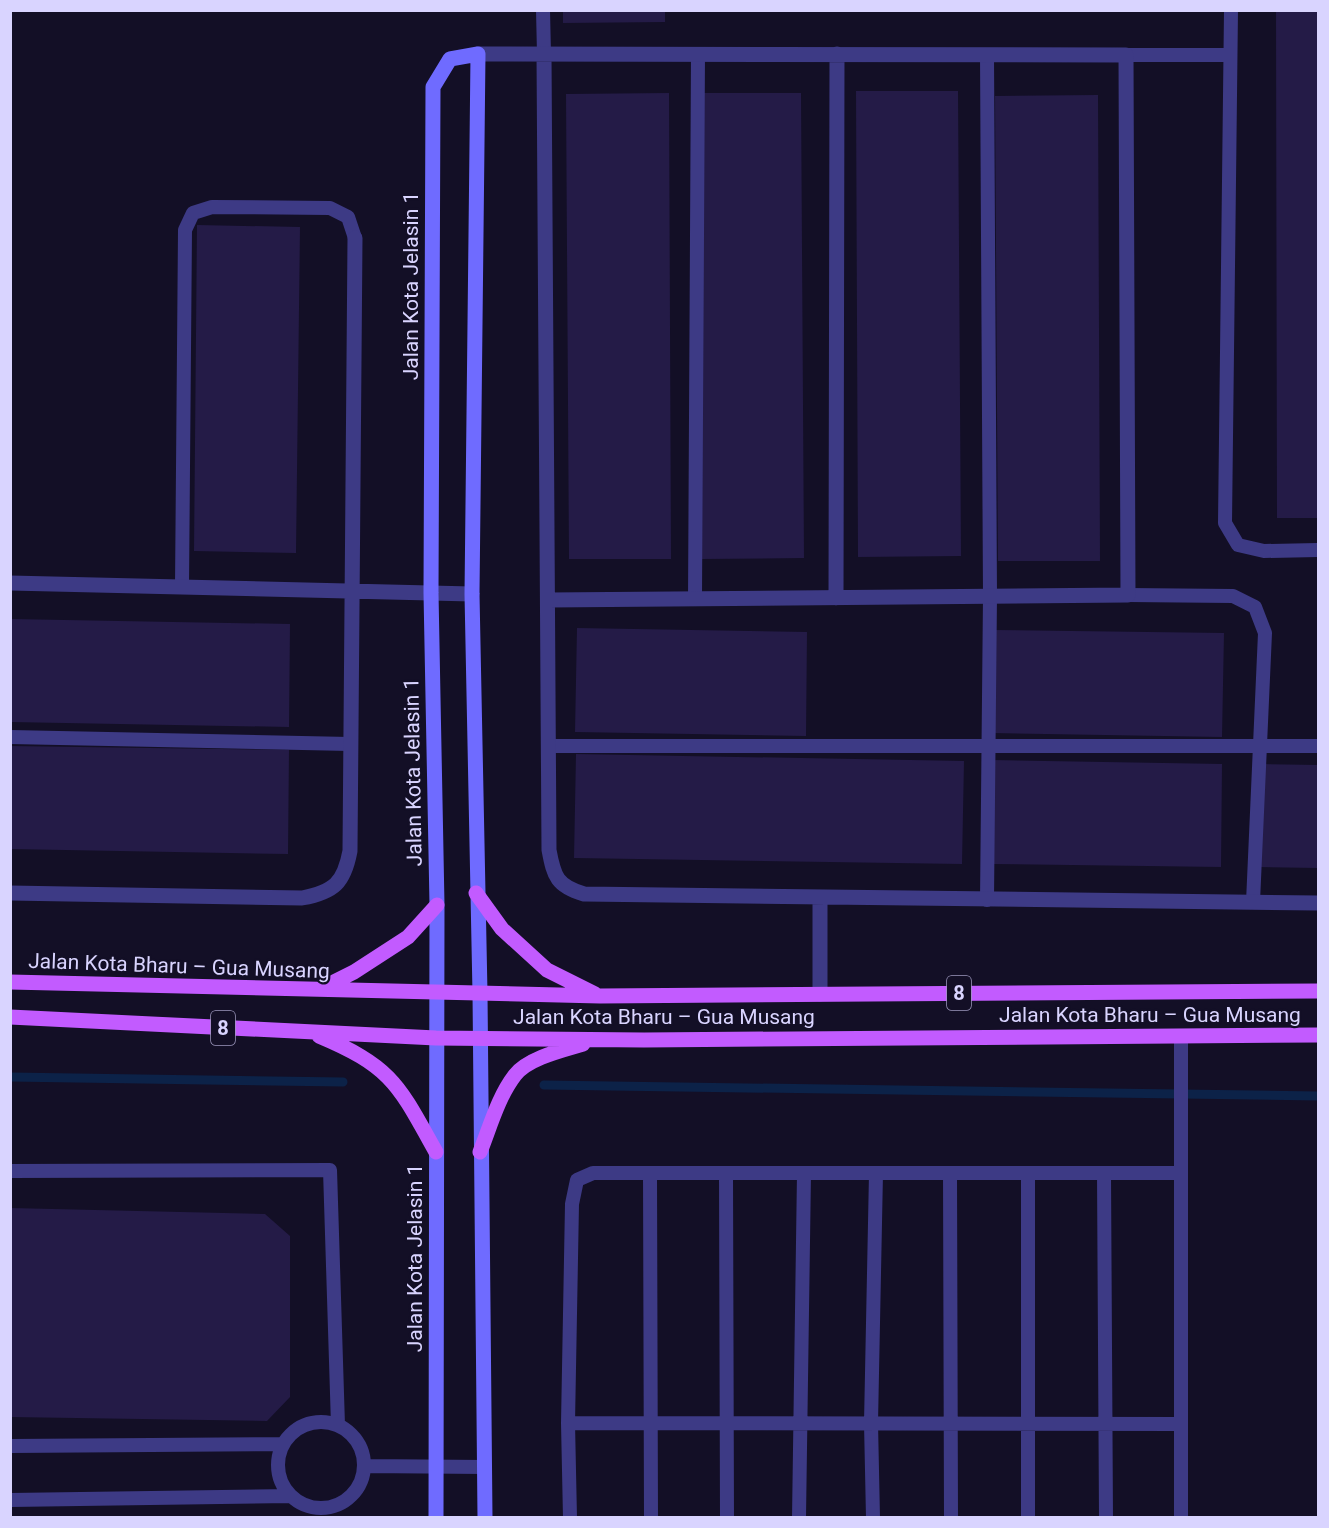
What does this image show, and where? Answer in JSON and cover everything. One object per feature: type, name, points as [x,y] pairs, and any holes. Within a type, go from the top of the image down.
[{"type":"main road","points":[[476,892],[502,929],[547,970],[600,996]]},
{"type":"main road","points":[[315,991],[354,972],[408,937],[437,905]]},
{"type":"main road","name":"Jalan Kota Bharu – Gua Musang","points":[[10,982],[600,996],[1318,992]]},
{"type":"main road","name":"Jalan Kota Bharu – Gua Musang","points":[[10,1017],[436,1038],[600,1040],[1318,1035]]},
{"type":"main road","points":[[311,1033],[355,1052],[384,1071],[402,1091],[436,1152]]},
{"type":"main road","points":[[480,1152],[499,1103],[516,1074],[547,1054],[600,1040]]},
{"type":"street","points":[[484,1518],[480,993],[476,892],[472,594],[478,54],[1126,55],[1128,595],[548,600]]},
{"type":"street","name":"Jalan Kota Jelasin 1","points":[[436,1518],[435,992],[437,905],[431,593],[433,87],[450,59],[478,54]]},
{"type":"street","points":[[544,54],[549,850],[553,872],[566,889],[584,894],[1318,903]]},
{"type":"street","points":[[836,598],[837,54]]},
{"type":"street","points":[[10,893],[302,898],[321,895],[335,886],[346,872],[350,851],[350,591],[355,238]]},
{"type":"street","points":[[10,583],[472,594]]},
{"type":"street","points":[[820,897],[820,994]]},
{"type":"lane","points":[[543,10],[544,54]]},
{"type":"lane","points":[[1231,10],[1225,523],[1238,545],[1264,551],[1318,550]]},
{"type":"lane","points":[[695,599],[698,54]]},
{"type":"lane","points":[[987,55],[990,596],[987,900]]},
{"type":"lane","points":[[1126,55],[1230,55]]},
{"type":"lane","points":[[182,587],[185,230],[193,213],[212,207],[330,208],[348,217],[355,238]]},
{"type":"lane","points":[[1128,595],[1233,596],[1255,607],[1265,633],[1253,902]]},
{"type":"lane","points":[[10,737],[350,744]]},
{"type":"lane","points":[[549,746],[990,748],[1318,746]]},
{"type":"lane","points":[[1181,1036],[1181,1518]]},
{"type":"lane","points":[[10,1171],[330,1170],[339,1425]]},
{"type":"lane","points":[[570,1518],[568,1423],[572,1204],[577,1180],[593,1173],[1180,1173]]},
{"type":"lane","points":[[650,1173],[651,1518]]},
{"type":"lane","points":[[726,1173],[727,1518]]},
{"type":"lane","points":[[799,1518],[804,1173]]},
{"type":"lane","points":[[873,1518],[871,1423],[876,1173]]},
{"type":"lane","points":[[950,1173],[951,1518]]},
{"type":"lane","points":[[1028,1173],[1028,1518]]},
{"type":"lane","points":[[1104,1173],[1106,1518]]},
{"type":"lane","points":[[326,1421],[339,1425],[358,1441],[363,1453],[362,1481],[344,1502],[331,1508],[303,1505],[291,1496],[283,1485],[278,1471],[278,1457],[283,1444],[301,1426],[326,1421]]},
{"type":"lane","points":[[568,1423],[1180,1424]]},
{"type":"lane","points":[[10,1446],[283,1444]]},
{"type":"lane","points":[[364,1466],[485,1467]]},
{"type":"lane","points":[[10,1500],[291,1496]]},
{"type":"building","points":[[563,10],[665,10],[665,22],[563,23]]},
{"type":"building","points":[[1276,10],[1318,10],[1318,518],[1277,518]]},
{"type":"building","points":[[856,91],[958,91],[961,556],[858,557]]},
{"type":"building","points":[[669,93],[671,559],[569,559],[566,94]]},
{"type":"building","points":[[698,93],[801,93],[804,558],[701,559]]},
{"type":"building","points":[[1098,95],[1100,561],[998,561],[995,96]]},
{"type":"building","points":[[197,225],[300,227],[296,553],[194,551]]},
{"type":"building","points":[[10,619],[290,624],[289,727],[10,722]]},
{"type":"building","points":[[577,628],[807,632],[806,736],[575,732]]},
{"type":"building","points":[[993,630],[1224,633],[1222,737],[992,733]]},
{"type":"building","points":[[10,746],[289,750],[288,854],[10,849]]},
{"type":"building","points":[[576,754],[964,761],[962,864],[574,858]]},
{"type":"building","points":[[992,760],[1222,764],[1221,867],[990,864]]},
{"type":"building","points":[[1259,764],[1318,765],[1318,868],[1257,867]]},
{"type":"building","points":[[10,1208],[265,1214],[290,1236],[290,1397],[267,1421],[10,1417]]},
{"type":"waterway","points":[[10,1077],[343,1082]]},
{"type":"waterway","points":[[544,1085],[1318,1096]]}]
